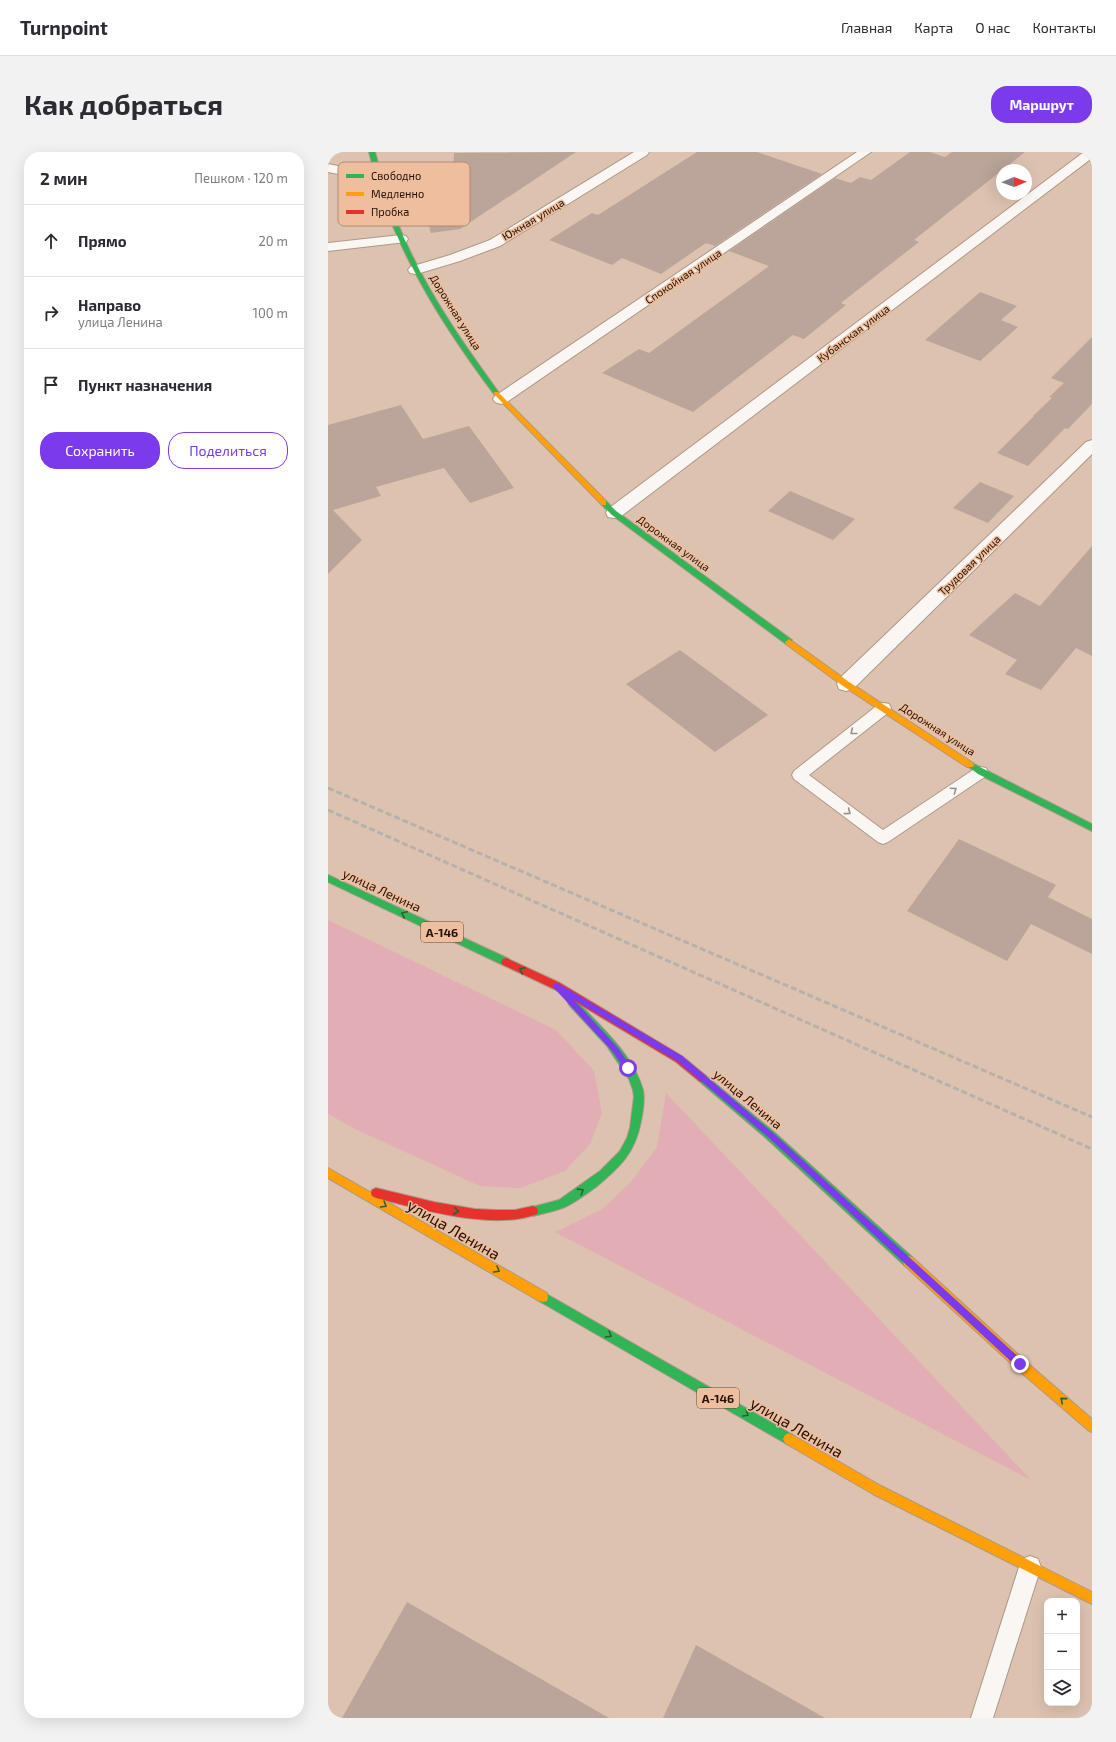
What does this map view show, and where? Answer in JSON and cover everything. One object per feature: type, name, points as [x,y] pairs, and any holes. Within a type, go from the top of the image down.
[{"type":"main road","name":"Дорожная улица","points":[[372,152],[374,162]]},
{"type":"main road","name":"Дорожная улица","points":[[396,226],[415,270],[461,346],[502,399],[614,513],[846,684],[981,772],[1092,828]]},
{"type":"main road","name":"улица Ленина","points":[[328,878],[557,986],[679,1058],[770,1135],[1020,1364],[1092,1426]]},
{"type":"main road","name":"А-146","points":[[350,1186],[437,1208],[492,1215],[513,1214],[562,1203],[585,1189],[617,1164],[629,1146],[635,1132],[639,1105],[638,1091],[628,1068],[615,1050],[557,986]]},
{"type":"main road","name":"улица Ленина","points":[[328,1173],[877,1490],[1092,1598]]},
{"type":"street","name":"Южная улица","points":[[415,270],[495,243],[643,152]]},
{"type":"street","name":"Спокойная улица","points":[[502,399],[865,152]]},
{"type":"street","name":"Кубанская улица","points":[[614,513],[1092,152]]},
{"type":"street","points":[[328,168],[338,170]]},
{"type":"street","points":[[328,248],[401,240]]},
{"type":"street","name":"Трудовая улица","points":[[846,684],[1092,445]]},
{"type":"lane","points":[[884,708],[799,775],[883,838],[981,772]]},
{"type":"lane","points":[[982,1718],[1030,1567]]},
{"type":"path","points":[[328,386],[461,346]]},
{"type":"shaded area","points":[[328,920],[556,1030],[594,1071],[602,1113],[590,1144],[565,1171],[520,1188],[480,1186],[355,1129],[328,1114]]},
{"type":"shaded area","points":[[666,1093],[1031,1480],[555,1232],[601,1210],[631,1182],[657,1147]]},
{"type":"building","points":[[576,152],[470,222],[470,162],[454,162],[454,153]]},
{"type":"building","points":[[697,152],[757,152],[822,174],[715,246],[706,243],[661,274],[622,258],[612,265],[549,240],[592,213],[598,215]]},
{"type":"building","points":[[910,152],[930,152],[945,157],[952,152],[1025,152],[1010,164],[996,164],[996,175],[914,240],[919,242],[841,303],[846,305],[804,339],[793,335],[693,412],[602,373],[639,349],[649,353],[769,266],[729,251],[835,178],[851,183],[860,177],[871,180]]},
{"type":"building","points":[[429,226],[465,226],[460,229],[431,233]]},
{"type":"building","points":[[980,292],[1017,306],[1001,320],[1018,327],[980,361],[925,340]]},
{"type":"building","points":[[1092,337],[1092,404],[1068,429],[1065,428],[1028,466],[997,453],[1052,398],[1049,397],[1064,383],[1051,378]]},
{"type":"building","points":[[401,405],[423,439],[469,426],[514,488],[470,503],[444,468],[376,487],[381,496],[333,510],[362,540],[328,574],[328,425]]},
{"type":"building","points":[[980,482],[1014,496],[988,523],[953,508]]},
{"type":"building","points":[[790,491],[855,519],[833,540],[768,511]]},
{"type":"building","points":[[1092,546],[1092,656],[1076,648],[1041,690],[1005,674],[1017,660],[969,635],[1015,593],[1040,606]]},
{"type":"building","points":[[680,650],[768,715],[715,752],[626,684]]},
{"type":"building","points":[[959,839],[1056,885],[1048,897],[1092,919],[1092,954],[1031,924],[1007,961],[907,911]]},
{"type":"building","points":[[407,1602],[609,1718],[342,1718]]},
{"type":"building","points":[[696,1645],[825,1718],[663,1718]]},
{"type":"railway","points":[[328,788],[1092,1117]]},
{"type":"railway","points":[[328,810],[1092,1149]]},
{"type":"traffic: fast","points":[[372,152],[375,162]]},
{"type":"traffic: fast","points":[[396,226],[421,279],[438,308],[475,365],[496,393]]},
{"type":"traffic: fast","points":[[604,503],[614,513],[789,642]]},
{"type":"traffic: fast","points":[[970,765],[1092,828]]},
{"type":"traffic: fast","points":[[328,878],[506,962]]},
{"type":"traffic: fast","points":[[533,1211],[563,1203],[604,1174],[624,1154],[635,1128],[639,1097],[633,1078],[619,1054],[573,1003]]},
{"type":"traffic: fast","points":[[702,1078],[770,1135],[908,1261]]},
{"type":"traffic: fast","points":[[543,1297],[789,1439]]},
{"type":"traffic: slow","points":[[496,393],[604,503]]},
{"type":"traffic: slow","points":[[789,642],[846,684],[970,765]]},
{"type":"traffic: slow","points":[[328,1173],[543,1297]]},
{"type":"traffic: slow","points":[[908,1261],[1020,1364],[1092,1426]]},
{"type":"traffic: slow","points":[[789,1439],[877,1490],[1092,1598]]},
{"type":"traffic: jam","points":[[506,962],[557,986],[679,1059],[702,1078]]},
{"type":"traffic: jam","points":[[376,1193],[434,1207],[475,1214],[496,1215],[533,1211]]},
{"type":"route","points":[[628,1068],[615,1050],[557,986],[679,1058],[770,1135],[1020,1364]]}]
